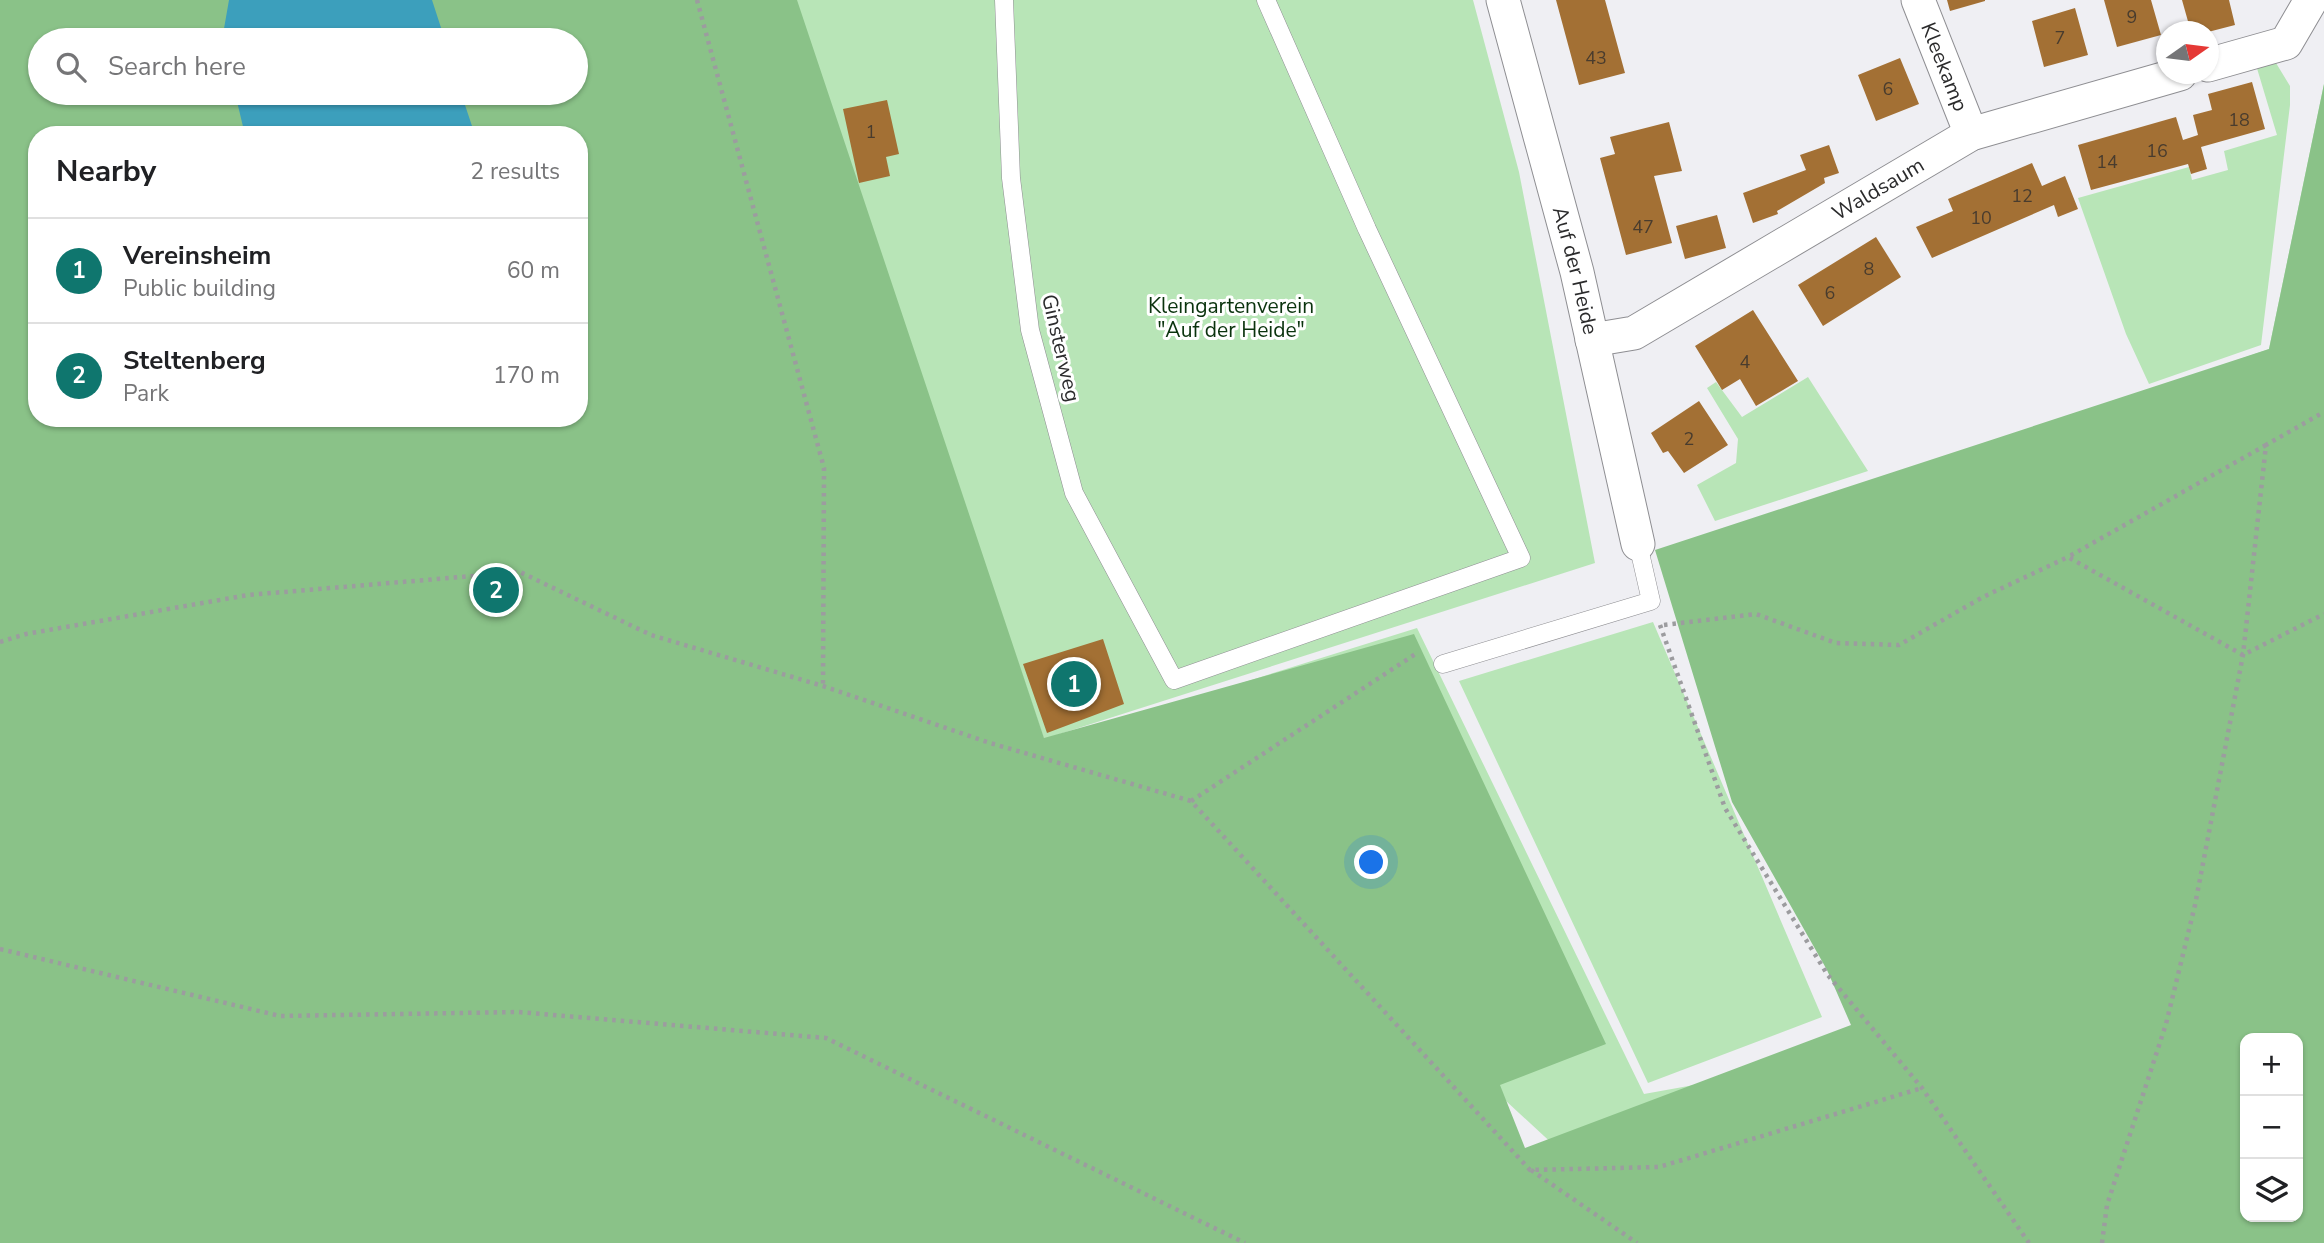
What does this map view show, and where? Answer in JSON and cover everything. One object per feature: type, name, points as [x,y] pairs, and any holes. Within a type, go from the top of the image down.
[{"type":"street","name":"Auf der Heide","points":[[1503,0],[1577,272],[1638,544]]},
{"type":"street","name":"Kleekamp","points":[[1917,0],[1971,134]]},
{"type":"street","points":[[2219,62],[2286,43],[2311,0]]},
{"type":"street","name":"Waldsaum","points":[[1592,340],[1634,333],[1790,238],[1971,134],[2156,81]]},
{"type":"lane","name":"Ginsterweg","points":[[1004,0],[1011,178],[1030,330],[1074,493],[1174,680],[1521,558],[1373,241],[1266,0]]},
{"type":"lane","points":[[1443,664],[1651,601],[1638,544]]},
{"type":"path","points":[[697,0],[824,468],[823,686]]},
{"type":"path","points":[[1660,626],[1756,614],[1836,643],[1899,645],[1983,597],[2068,557],[2324,412]]},
{"type":"path","points":[[2102,1243],[2107,1205],[2166,1024],[2195,905],[2243,655],[2266,445]]},
{"type":"path","points":[[2068,557],[2243,655]]},
{"type":"path","points":[[0,642],[26,634],[248,595],[520,572],[651,635],[823,686],[990,743],[1191,801],[1530,1170],[1637,1243]]},
{"type":"path","points":[[1651,601],[1725,808],[1827,974],[1922,1088],[2029,1243]]},
{"type":"path","points":[[2243,655],[2324,614]]},
{"type":"path","points":[[1191,801],[1421,651]]},
{"type":"path","points":[[0,949],[280,1016],[518,1012],[826,1038],[1245,1243]]},
{"type":"path","points":[[1530,1170],[1659,1167],[1922,1088]]},
{"type":"green space","name":"Kleingartenverein \"Auf der Heide\"","points":[[0,0],[1473,0],[1519,172],[1595,563],[1044,739],[978,544],[1044,745],[1417,628],[1644,1094],[1860,1055],[1921,469],[2269,349],[2324,84],[2324,1243],[1571,1161],[1465,1063],[0,1243]]},
{"type":"green space","points":[[0,0],[797,0],[1044,738],[1414,634],[1606,1044],[1500,1085],[1525,1148],[1851,1025],[1827,970],[1732,802],[1655,550],[2269,349],[2324,84],[2324,1243],[0,1243]]},
{"type":"green space","points":[[2276,63],[2290,86],[2290,105],[2261,345],[2149,384],[2126,334],[2078,198],[2189,167],[2192,180],[2228,170],[2224,151],[2277,135],[2256,65]]},
{"type":"green space","points":[[1808,377],[1868,471],[1715,521],[1697,485],[1736,463],[1738,439],[1707,388],[1716,382],[1742,417]]},
{"type":"green space","points":[[1653,622],[1822,1017],[1648,1083],[1459,681]]},
{"type":"water","points":[[229,0],[432,0],[441,28],[224,28]]},
{"type":"water","points":[[238,105],[465,105],[472,126],[243,126]]},
{"type":"building","points":[[1556,0],[1605,0],[1625,73],[1579,85]]},
{"type":"building","points":[[1947,0],[1985,0],[1985,1],[1950,11]]},
{"type":"building","points":[[2104,0],[2151,0],[2157,21],[2156,36],[2117,47]]},
{"type":"building","points":[[2182,0],[2229,0],[2235,25],[2219,29],[2219,21],[2188,21]]},
{"type":"building","points":[[2075,8],[2088,55],[2044,67],[2032,21]]},
{"type":"building","points":[[1900,58],[1919,104],[1876,121],[1858,75]]},
{"type":"building","points":[[2252,82],[2265,129],[2201,147],[2207,169],[2191,174],[2188,164],[2091,190],[2078,145],[2176,117],[2183,140],[2198,135],[2193,115],[2212,110],[2208,94]]},
{"type":"building","points":[[887,100],[899,154],[886,157],[890,176],[859,183],[843,109]]},
{"type":"building","points":[[1669,122],[1682,171],[1654,176],[1672,243],[1626,255],[1600,158],[1615,154],[1610,137]]},
{"type":"building","points":[[1829,145],[1839,173],[1824,178],[1825,183],[1777,211],[1778,214],[1753,223],[1743,193],[1806,170],[1800,155]]},
{"type":"building","points":[[2032,163],[2042,186],[2065,176],[2078,209],[2058,217],[2054,205],[1932,258],[1916,227],[1953,211],[1948,199]]},
{"type":"building","points":[[1717,215],[1726,248],[1685,259],[1676,226]]},
{"type":"building","points":[[1876,237],[1901,277],[1823,326],[1798,285]]},
{"type":"building","points":[[1753,310],[1798,381],[1756,406],[1740,379],[1722,390],[1695,346]]},
{"type":"building","points":[[1699,401],[1728,445],[1684,473],[1668,451],[1663,453],[1651,433]]},
{"type":"building","points":[[1103,639],[1124,704],[1047,733],[1023,664]]},
{"type":"place","name":"Steltenberg","points":[[496,590]]},
{"type":"place","name":"Vereinsheim","points":[[1074,684]]}]
